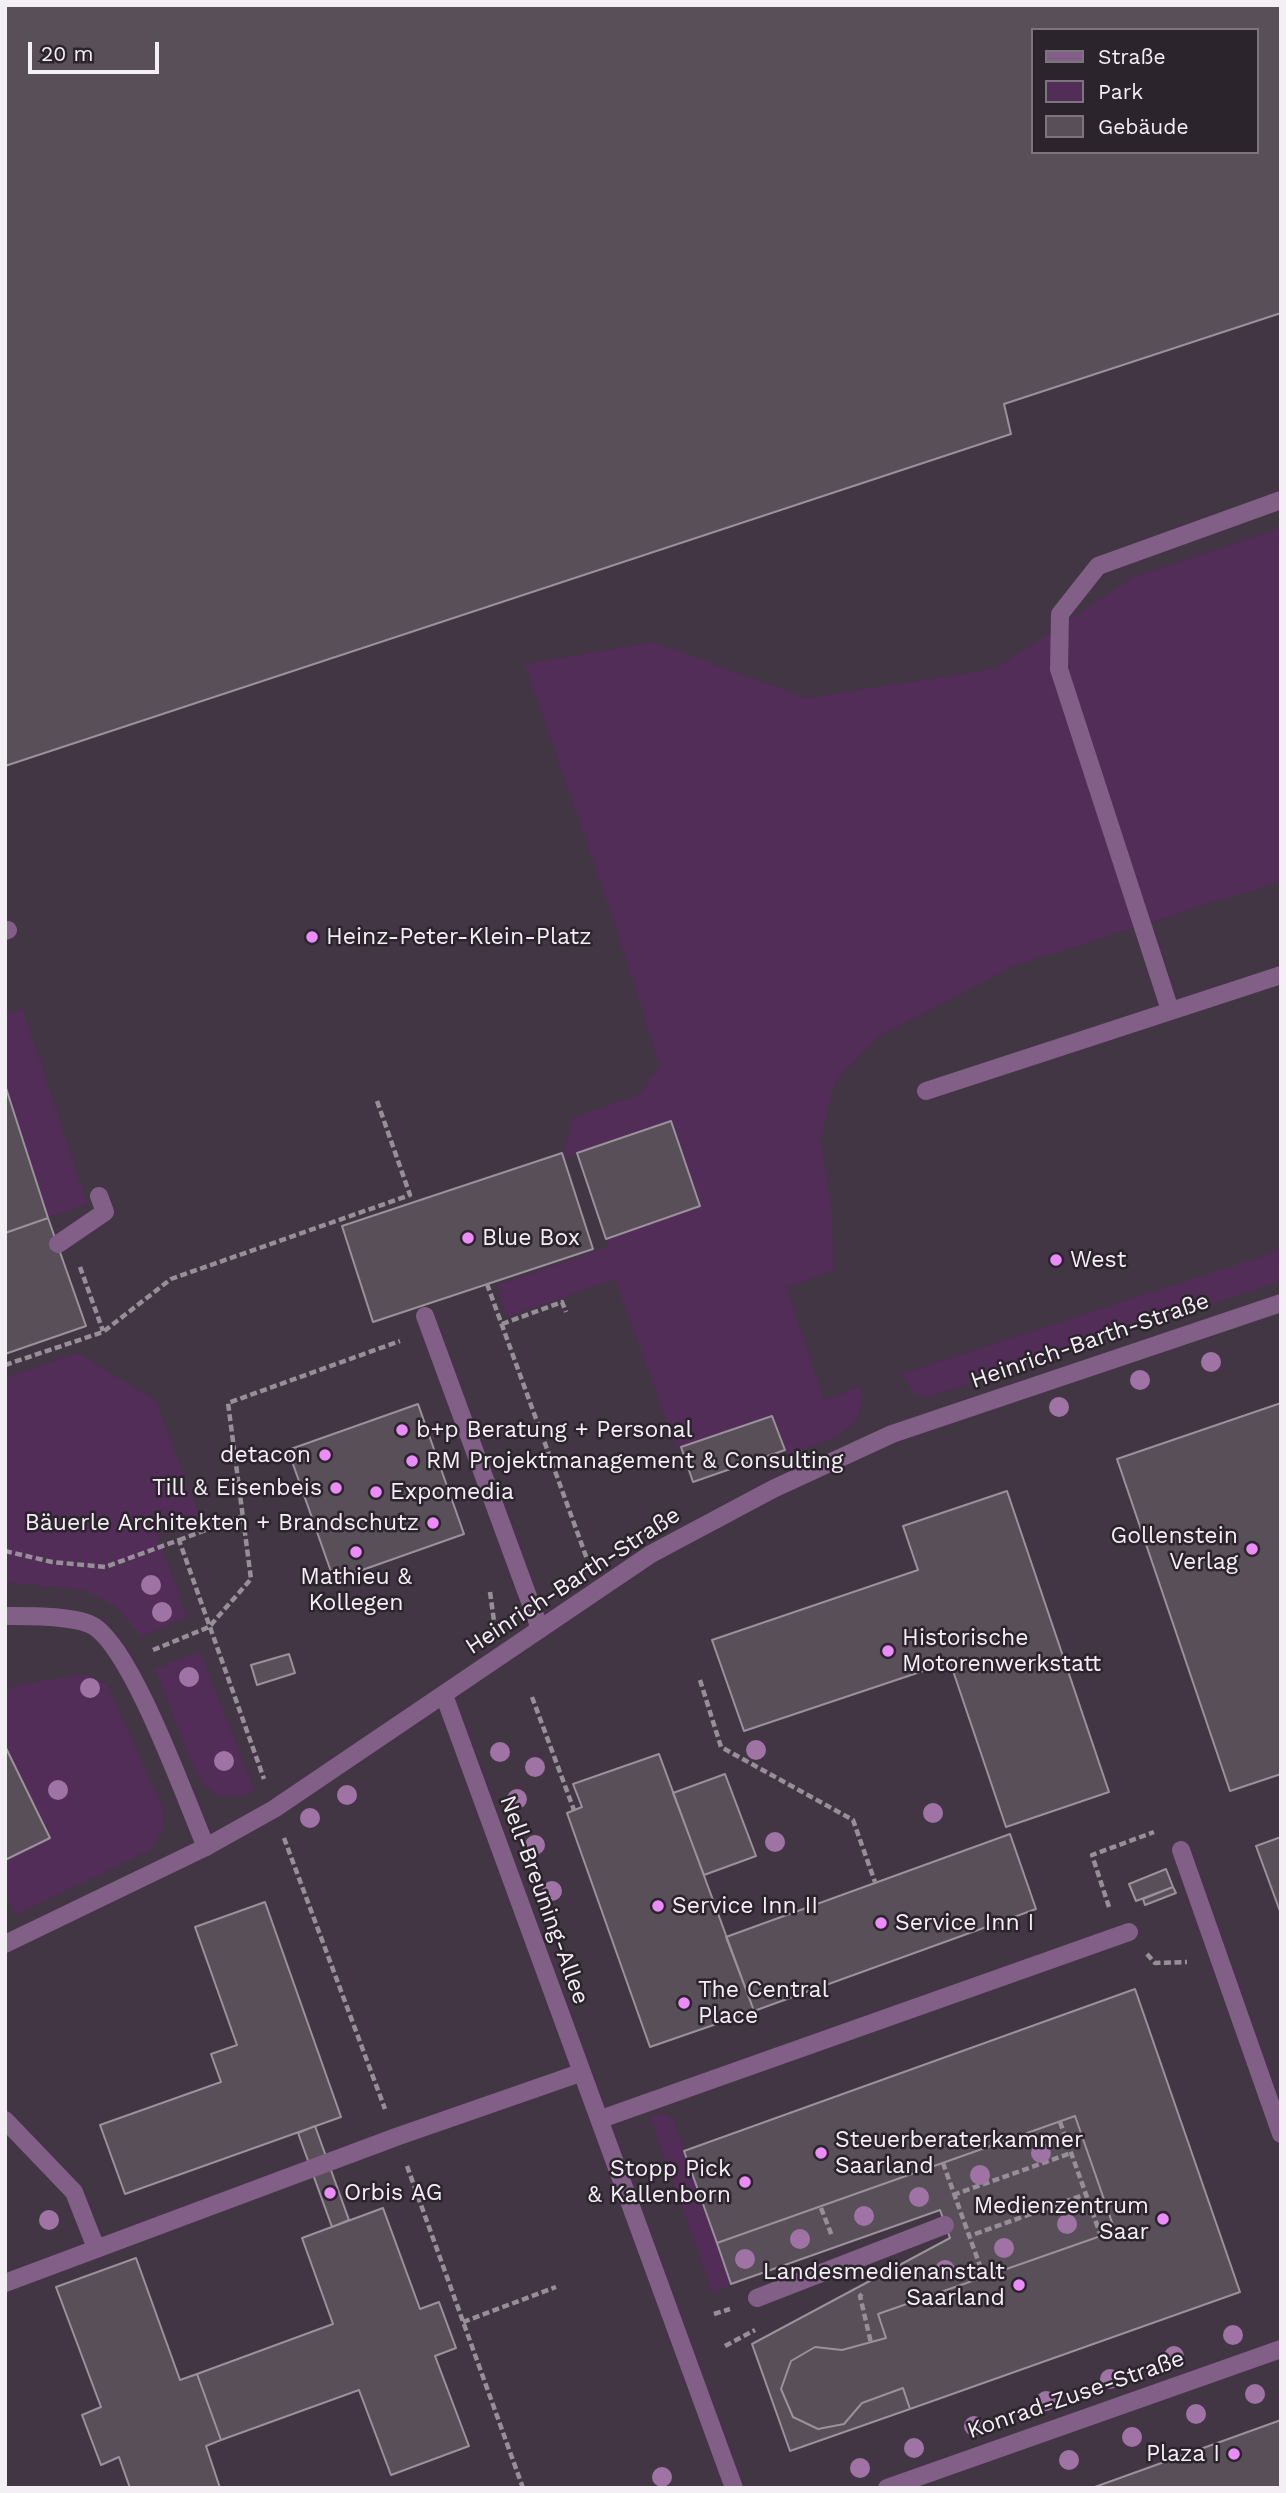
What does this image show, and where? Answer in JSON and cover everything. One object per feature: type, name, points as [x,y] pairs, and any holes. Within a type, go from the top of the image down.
[{"type":"street","points":[[1170,1010],[1059,668],[1059,614],[1098,566],[1281,500]]},
{"type":"street","points":[[926,1091],[1281,975]]},
{"type":"street","points":[[58,1244],[105,1212],[99,1196]]},
{"type":"street","name":"Heinrich-Barth-Straße","points":[[5,1944],[206,1847],[274,1809],[650,1554],[773,1489],[892,1434],[1281,1303]]},
{"type":"street","points":[[425,1316],[540,1629]]},
{"type":"street","points":[[5,1616],[56,1618],[95,1626],[126,1662],[206,1847]]},
{"type":"street","name":"Nell-Breuning-Allee","points":[[444,1695],[734,2488]]},
{"type":"street","points":[[1181,1850],[1281,2134]]},
{"type":"street","points":[[601,2119],[1124,1934]]},
{"type":"street","points":[[5,2283],[396,2137],[580,2073]]},
{"type":"street","points":[[5,2120],[74,2192],[96,2248]]},
{"type":"street","points":[[757,2298],[945,2225]]},
{"type":"street","name":"Konrad-Zuse-Straße","points":[[887,2488],[1281,2349]]},
{"type":"path","points":[[5,1365],[103,1332],[171,1279],[410,1195],[376,1098]]},
{"type":"path","points":[[80,1266],[103,1332]]},
{"type":"path","points":[[487,1284],[598,1589]]},
{"type":"path","points":[[501,1324],[562,1301],[566,1312]]},
{"type":"path","points":[[126,1662],[209,1627],[251,1579],[228,1403],[404,1340]]},
{"type":"path","points":[[5,1551],[52,1562],[105,1567],[243,1516]]},
{"type":"path","points":[[179,1541],[265,1784]]},
{"type":"path","points":[[700,1680],[721,1747],[853,1820],[875,1882]]},
{"type":"path","points":[[532,1697],[574,1810]]},
{"type":"path","points":[[1158,1831],[1092,1855],[1124,1934],[1155,1963],[1220,1961]]},
{"type":"path","points":[[1060,2122],[1101,2236]]},
{"type":"path","points":[[954,2195],[1071,2153]]},
{"type":"path","points":[[943,2163],[984,2277]]},
{"type":"path","points":[[957,2242],[1086,2194]]},
{"type":"path","points":[[463,2322],[556,2287]]},
{"type":"path","points":[[871,2343],[860,2296],[872,2289]]},
{"type":"shaded area","points":[[5,5],[1281,5],[1281,2488],[5,2488]]},
{"type":"green space","points":[[1281,528],[1281,881],[1014,966],[877,1037],[835,1081],[820,1137],[832,1215],[833,1271],[786,1287],[824,1400],[860,1387],[858,1416],[850,1426],[828,1440],[786,1455],[772,1416],[677,1448],[615,1279],[507,1317],[497,1285],[608,1247],[606,1239],[700,1206],[671,1121],[563,1158],[572,1118],[641,1094],[660,1065],[611,912],[525,664],[654,642],[806,698],[995,669],[1134,577]]},
{"type":"green space","points":[[22,1008],[87,1204],[48,1218],[5,1085],[5,1014]]},
{"type":"green space","points":[[1281,1250],[1281,1281],[928,1397],[915,1394],[901,1374]]},
{"type":"green space","points":[[77,1353],[155,1400],[200,1517],[157,1534],[187,1617],[141,1636],[117,1607],[84,1590],[5,1582],[5,1378]]},
{"type":"green space","points":[[200,1652],[254,1790],[241,1795],[222,1796],[210,1790],[199,1778],[155,1668]]},
{"type":"green space","points":[[85,1674],[107,1685],[162,1807],[164,1828],[150,1850],[16,1915],[5,1894],[5,1860],[50,1838],[5,1746],[5,1691],[18,1685]]},
{"type":"green space","points":[[664,2113],[673,2119],[731,2284],[713,2293],[650,2117]]},
{"type":"building","points":[[5,5],[1281,5],[1281,313],[1004,404],[1011,434],[5,766]]},
{"type":"building","points":[[5,1085],[48,1218],[5,1233]]},
{"type":"building","points":[[671,1121],[700,1206],[606,1239],[577,1153]]},
{"type":"building","name":"Blue Box","points":[[562,1153],[593,1249],[373,1322],[342,1226]]},
{"type":"building","points":[[48,1218],[86,1326],[5,1354],[5,1233]]},
{"type":"building","points":[[1281,1403],[1281,1774],[1230,1791],[1117,1459]]},
{"type":"building","name":"Expomedia","points":[[418,1404],[464,1534],[334,1580],[288,1450]]},
{"type":"building","points":[[772,1416],[785,1450],[693,1482],[681,1447]]},
{"type":"building","name":"Historische Motorenwerkstatt","points":[[1007,1491],[1109,1792],[1006,1827],[950,1662],[744,1731],[712,1640],[918,1570],[903,1526]]},
{"type":"building","points":[[289,1654],[295,1673],[257,1685],[251,1665]]},
{"type":"building","points":[[5,1746],[50,1838],[5,1860]]},
{"type":"building","name":"Service Inn II","points":[[659,1754],[754,2011],[650,2047],[567,1813],[582,1807],[573,1784]]},
{"type":"building","points":[[725,1774],[756,1856],[704,1875],[673,1793]]},
{"type":"building","name":"Service Inn I","points":[[1010,1834],[1036,1909],[754,2011],[726,1937]]},
{"type":"building","points":[[1281,1837],[1281,1914],[1256,1846]]},
{"type":"building","points":[[1166,1869],[1173,1887],[1136,1901],[1129,1884]]},
{"type":"building","points":[[1173,1887],[1176,1893],[1145,1905],[1143,1899]]},
{"type":"building","points":[[265,1902],[341,2117],[125,2194],[100,2125],[221,2082],[211,2054],[237,2045],[195,1927]]},
{"type":"building","name":"Medienzentrum Saar","points":[[1135,1989],[1240,2292],[910,2409],[903,2388],[862,2403],[844,2424],[818,2429],[793,2417],[781,2389],[791,2361],[815,2347],[842,2350],[886,2338],[878,2314],[1115,2231],[1075,2116],[717,2243],[684,2151]]},
{"type":"building","points":[[1075,2116],[1115,2231],[878,2314],[886,2338],[842,2350],[815,2347],[791,2361],[781,2389],[793,2417],[818,2429],[844,2424],[862,2403],[903,2388],[910,2409],[790,2451],[752,2344],[950,2238],[940,2210],[731,2284],[717,2243]]},
{"type":"building","points":[[315,2126],[349,2220],[332,2227],[298,2133]]},
{"type":"building","points":[[383,2208],[420,2309],[439,2302],[456,2348],[435,2356],[469,2446],[391,2475],[359,2390],[221,2440],[197,2374],[333,2324],[302,2238]]},
{"type":"building","points":[[136,2258],[180,2380],[197,2374],[221,2440],[206,2446],[220,2488],[130,2488],[119,2457],[101,2465],[82,2415],[101,2407],[56,2287]]},
{"type":"building","name":"Plaza I","points":[[1281,2420],[1281,2488],[1092,2488]]},
{"type":"place","name":"Heinz-Peter-Klein-Platz","points":[[312,937]]},
{"type":"place","name":"Blue Box","points":[[468,1238]]},
{"type":"place","name":"West","points":[[1056,1260]]},
{"type":"place","name":"b+p Beratung + Personal","points":[[402,1430]]},
{"type":"place","name":"detacon","points":[[325,1455]]},
{"type":"place","name":"RM Projektmanagement & Consulting","points":[[412,1461]]},
{"type":"place","name":"Till & Eisenbeis","points":[[336,1488]]},
{"type":"place","name":"Expomedia","points":[[376,1492]]},
{"type":"place","name":"Bäuerle Architekten + Brandschutz","points":[[433,1523]]},
{"type":"place","name":"Gollenstein Verlag","points":[[1252,1549]]},
{"type":"place","name":"Mathieu & Kollegen","points":[[356,1552]]},
{"type":"place","name":"Historische Motorenwerkstatt","points":[[888,1651]]},
{"type":"place","name":"Service Inn II","points":[[658,1906]]},
{"type":"place","name":"Service Inn I","points":[[881,1923]]},
{"type":"place","name":"The Central Place","points":[[684,2003]]},
{"type":"place","name":"Steuerberaterkammer Saarland","points":[[821,2153]]},
{"type":"place","name":"Stopp Pick & Kallenborn","points":[[745,2182]]},
{"type":"place","name":"Orbis AG","points":[[330,2193]]},
{"type":"place","name":"Medienzentrum Saar","points":[[1163,2219]]},
{"type":"place","name":"Landesmedienanstalt Saarland","points":[[1019,2285]]},
{"type":"place","name":"Plaza I","points":[[1234,2454]]}]
